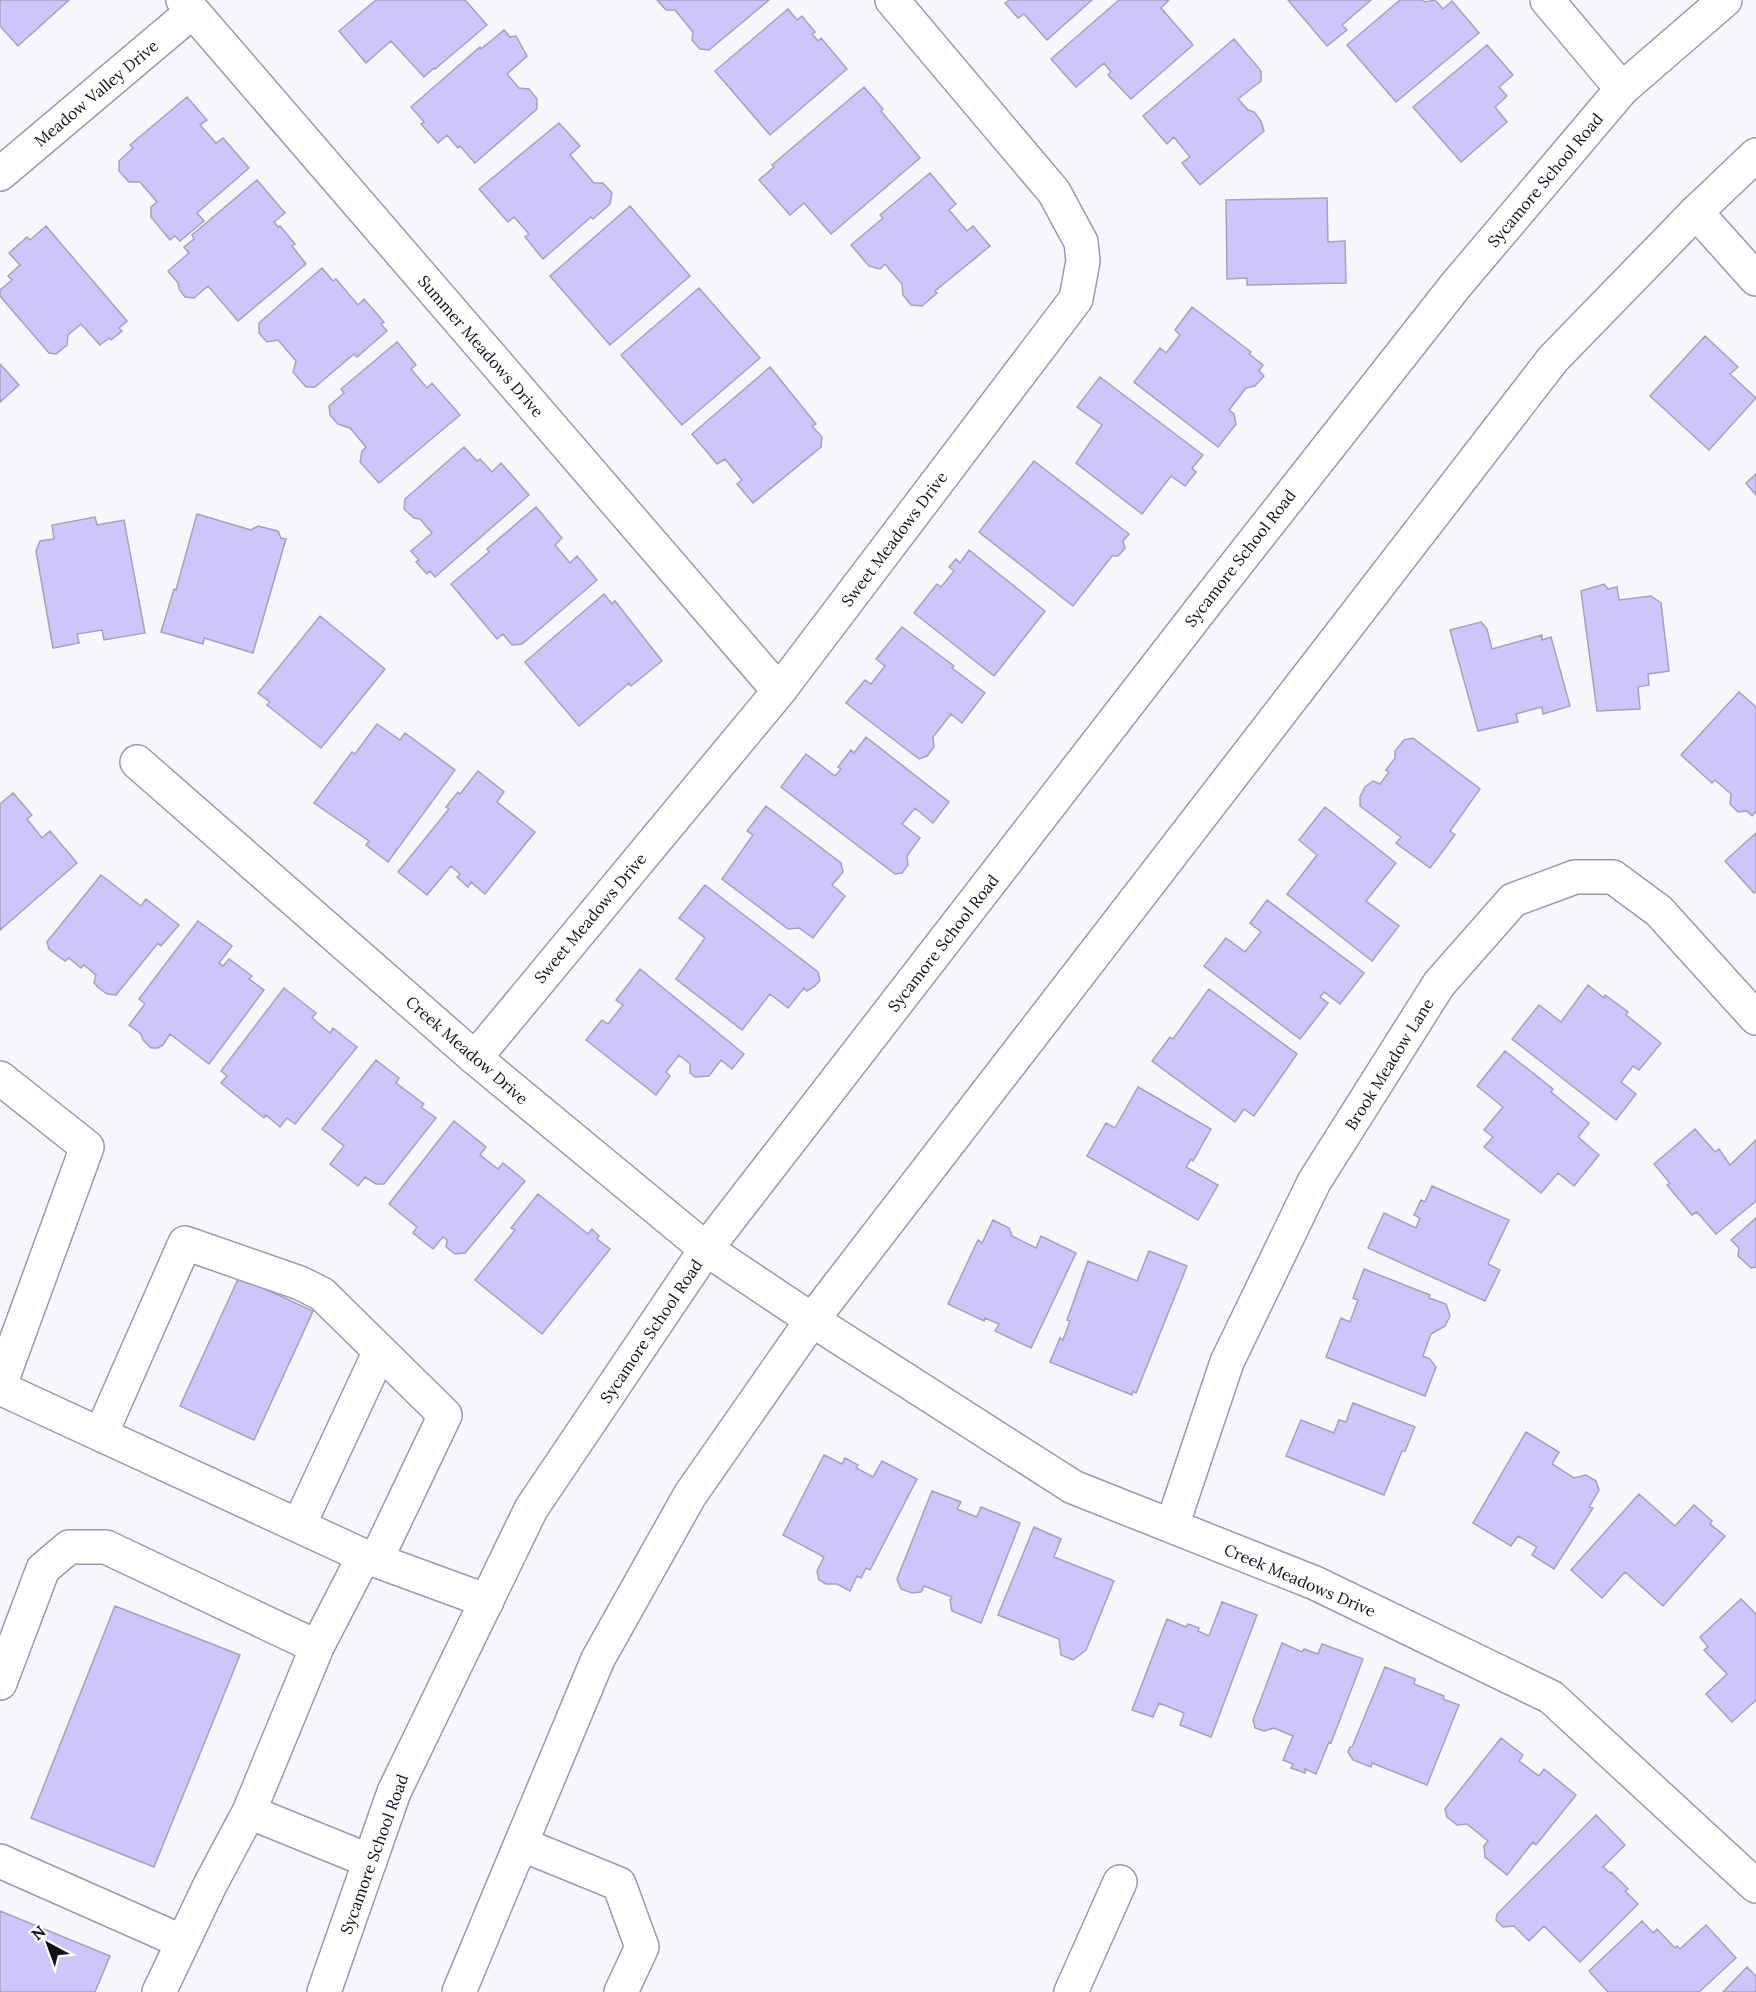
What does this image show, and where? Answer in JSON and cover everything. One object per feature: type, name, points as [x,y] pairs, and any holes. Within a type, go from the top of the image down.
[{"type":"street","name":"Sweet Meadows Drive","points":[[475,1058],[779,691],[1076,299],[1083,261],[1081,242],[1054,192],[892,0]]},
{"type":"street","points":[[1547,0],[1622,89]]},
{"type":"street","name":"Sycamore School Road","points":[[324,1992],[394,1792],[531,1509],[706,1250],[1205,604],[1455,285],[1622,89],[1725,0]]},
{"type":"street","name":"Summer Meadows Drive","points":[[188,6],[779,691]]},
{"type":"street","name":"Meadow Valley Drive","points":[[0,174],[188,6]]},
{"type":"street","points":[[459,1992],[598,1659],[690,1495],[812,1320],[1553,359],[1696,212],[1756,155]]},
{"type":"street","points":[[1696,212],[1756,279]]},
{"type":"street","name":"Creek Meadow Drive","points":[[137,762],[475,1058],[706,1250],[812,1320]]},
{"type":"street","name":"Brook Meadow Lane","points":[[1172,1526],[1227,1362],[1314,1182],[1439,984],[1513,900],[1575,877],[1613,877],[1659,911],[1756,1018]]},
{"type":"street","points":[[0,1078],[87,1147],[0,1386],[370,1558],[487,1601]]},
{"type":"street","points":[[102,1434],[184,1242],[300,1283],[322,1294],[445,1415],[370,1558],[317,1647],[249,1812],[159,1992]]},
{"type":"street","name":"Creek Meadows Drive","points":[[812,1320],[1073,1487],[1315,1583],[1551,1697],[1756,1886]]},
{"type":"street","points":[[299,1526],[380,1351]]},
{"type":"street","points":[[0,1683],[43,1569],[69,1547],[106,1547],[317,1647]]},
{"type":"street","points":[[249,1812],[370,1861]]},
{"type":"street","points":[[521,1844],[619,1884],[642,1947],[621,1992]]},
{"type":"street","points":[[0,1861],[183,1942]]},
{"type":"street","points":[[1071,1992],[1120,1882]]},
{"type":"building","points":[[0,0],[69,0],[18,46],[0,26]]},
{"type":"building","points":[[376,0],[465,0],[487,25],[424,77],[391,41],[366,63],[339,31]]},
{"type":"building","points":[[657,0],[769,0],[709,50],[700,49],[692,40],[693,32],[675,10],[666,10]]},
{"type":"building","points":[[1009,0],[1092,0],[1047,40],[1024,14],[1018,18],[1005,3]]},
{"type":"building","points":[[1119,0],[1169,0],[1161,8],[1193,45],[1131,99],[1108,75],[1111,72],[1104,63],[1076,87],[1051,59]]},
{"type":"building","points":[[1288,0],[1371,0],[1342,25],[1347,30],[1327,46]]},
{"type":"building","points":[[1400,0],[1423,0],[1425,2],[1435,0],[1443,9],[1452,1],[1479,33],[1396,102],[1347,45]]},
{"type":"building","points":[[788,9],[797,20],[802,16],[815,32],[812,34],[818,41],[821,38],[847,69],[770,135],[715,71]]},
{"type":"building","points":[[504,30],[510,37],[516,36],[527,56],[507,74],[519,88],[529,89],[537,99],[537,109],[475,163],[447,135],[438,143],[421,124],[424,122],[411,107],[480,47],[481,49]]},
{"type":"building","points":[[1234,39],[1261,71],[1261,81],[1238,99],[1248,110],[1254,112],[1261,121],[1264,131],[1200,185],[1182,163],[1190,157],[1174,137],[1167,144],[1143,116]]},
{"type":"building","points":[[1487,45],[1513,75],[1499,87],[1507,96],[1495,107],[1507,122],[1461,162],[1413,107]]},
{"type":"building","points":[[864,87],[920,158],[831,234],[804,203],[790,215],[759,180],[774,167],[772,165]]},
{"type":"building","points":[[187,97],[207,120],[200,125],[216,143],[223,138],[249,168],[197,213],[204,221],[180,241],[175,236],[170,240],[151,217],[151,207],[157,202],[140,182],[129,182],[119,171],[119,161],[133,148],[130,145]]},
{"type":"building","points":[[559,123],[580,146],[570,155],[594,183],[603,183],[612,193],[610,204],[593,219],[591,217],[543,259],[525,237],[529,234],[514,217],[508,222],[479,189]]},
{"type":"building","points":[[930,173],[956,204],[949,210],[967,231],[973,226],[990,246],[935,291],[937,293],[922,306],[911,305],[903,295],[902,284],[885,264],[880,269],[869,266],[851,245],[883,218],[880,215]]},
{"type":"building","points":[[257,180],[285,213],[274,222],[295,244],[292,246],[306,264],[238,321],[208,286],[194,298],[185,297],[178,283],[168,271],[189,253],[184,247],[194,239],[192,235]]},
{"type":"building","points":[[1327,198],[1328,242],[1345,241],[1346,283],[1247,285],[1247,278],[1227,279],[1226,200]]},
{"type":"building","points":[[630,206],[690,276],[610,345],[550,276]]},
{"type":"building","points":[[46,226],[127,321],[119,328],[122,331],[111,340],[109,338],[100,345],[81,324],[68,335],[67,345],[56,354],[49,353],[0,296],[0,290],[12,280],[8,276],[20,265],[9,253],[27,237],[30,240]]},
{"type":"building","points":[[322,268],[333,281],[336,279],[358,305],[364,299],[384,322],[381,324],[387,331],[357,357],[354,354],[315,387],[306,387],[293,372],[296,361],[278,340],[267,342],[259,333],[259,323]]},
{"type":"building","points":[[699,288],[760,358],[682,425],[621,355]]},
{"type":"building","points":[[1192,307],[1251,352],[1249,354],[1263,365],[1259,371],[1264,376],[1255,386],[1246,388],[1229,410],[1234,414],[1236,424],[1218,447],[1134,382],[1160,348],[1166,353],[1180,335],[1175,330]]},
{"type":"building","points":[[1705,336],[1738,367],[1730,374],[1756,398],[1709,450],[1650,396]]},
{"type":"building","points":[[397,342],[416,365],[411,369],[427,388],[432,383],[460,415],[379,483],[360,462],[362,451],[366,447],[350,428],[338,424],[330,415],[329,406],[344,393],[341,389]]},
{"type":"building","points":[[0,364],[19,385],[0,402]]},
{"type":"building","points":[[770,367],[816,424],[812,426],[822,437],[821,447],[753,503],[737,484],[742,480],[725,459],[717,464],[692,434]]},
{"type":"building","points":[[1100,377],[1203,455],[1192,468],[1196,472],[1185,486],[1171,476],[1142,514],[1076,463],[1102,425],[1077,407]]},
{"type":"building","points":[[464,447],[492,472],[501,463],[529,495],[435,577],[430,571],[427,574],[416,562],[419,560],[411,551],[432,533],[420,519],[414,518],[404,509],[405,499]]},
{"type":"building","points":[[1034,461],[1129,534],[1123,541],[1125,548],[1118,556],[1112,556],[1073,606],[979,532]]},
{"type":"building","points":[[1756,474],[1756,495],[1746,483]]},
{"type":"building","points":[[536,507],[562,538],[555,545],[570,563],[577,556],[597,580],[522,644],[512,645],[503,634],[497,639],[451,584]]},
{"type":"building","points":[[197,514],[251,530],[258,526],[278,531],[281,538],[286,539],[253,653],[204,638],[203,644],[161,632],[174,589],[176,590]]},
{"type":"building","points":[[95,517],[97,525],[124,520],[145,633],[104,640],[102,630],[77,634],[79,643],[53,648],[36,551],[40,541],[54,539],[52,525]]},
{"type":"building","points":[[969,550],[1045,611],[994,676],[914,613],[937,584],[941,587],[954,571],[949,567],[956,559],[960,563]]},
{"type":"building","points":[[1604,584],[1608,589],[1617,587],[1619,600],[1651,596],[1661,603],[1669,671],[1648,674],[1649,685],[1638,687],[1640,709],[1597,711],[1581,591]]},
{"type":"building","points":[[604,594],[612,604],[615,601],[662,661],[631,686],[629,683],[579,726],[525,662]]},
{"type":"building","points":[[320,616],[385,669],[321,748],[267,705],[270,702],[258,693]]},
{"type":"building","points":[[1481,622],[1487,629],[1492,649],[1542,635],[1542,640],[1551,637],[1570,706],[1543,714],[1542,707],[1516,714],[1518,722],[1478,731],[1450,630]]},
{"type":"building","points":[[902,627],[954,666],[952,668],[985,693],[962,723],[951,714],[933,737],[934,747],[927,756],[919,759],[846,703],[865,680],[871,684],[885,666],[876,659]]},
{"type":"building","points":[[1739,692],[1756,707],[1756,811],[1752,816],[1747,811],[1738,812],[1730,804],[1731,794],[1715,780],[1712,783],[1681,755]]},
{"type":"building","points":[[377,724],[400,740],[405,733],[455,770],[388,862],[366,845],[369,841],[314,803],[352,752],[355,754]]},
{"type":"building","points":[[866,737],[949,802],[933,823],[915,808],[902,824],[920,838],[907,856],[908,865],[902,873],[895,874],[781,787],[806,754],[835,776],[841,769],[838,767],[851,750],[854,753]]},
{"type":"building","points":[[1413,738],[1480,789],[1450,831],[1455,835],[1430,868],[1396,843],[1401,837],[1360,806],[1360,797],[1365,787],[1373,781],[1380,784],[1389,772],[1386,770],[1395,758],[1395,751],[1404,740]]},
{"type":"building","points":[[478,771],[504,792],[497,802],[535,832],[485,894],[471,882],[468,887],[457,877],[460,874],[451,866],[427,895],[398,872],[449,809],[446,807],[458,792],[460,794]]},
{"type":"building","points":[[13,793],[32,815],[27,819],[42,838],[50,831],[77,863],[0,930],[0,804]]},
{"type":"building","points":[[766,806],[841,863],[843,872],[832,885],[845,896],[813,938],[799,928],[788,929],[722,879],[753,835],[747,831]]},
{"type":"building","points":[[1325,807],[1396,863],[1366,901],[1399,926],[1372,961],[1287,894],[1317,855],[1299,840]]},
{"type":"building","points":[[1756,833],[1756,891],[1754,893],[1725,861]]},
{"type":"building","points":[[101,875],[141,906],[146,899],[179,925],[161,946],[158,943],[116,995],[107,994],[99,988],[94,983],[96,975],[84,965],[81,968],[69,958],[65,961],[49,949],[47,942]]},
{"type":"building","points":[[705,885],[818,972],[820,980],[815,986],[807,991],[804,988],[788,1008],[770,994],[742,1030],[676,979],[705,938],[679,918]]},
{"type":"building","points":[[1267,900],[1364,973],[1340,1004],[1324,992],[1320,997],[1328,1003],[1300,1039],[1204,966],[1226,938],[1245,952],[1261,932],[1250,923]]},
{"type":"building","points":[[198,921],[232,946],[219,963],[223,966],[229,959],[252,976],[249,979],[264,990],[209,1064],[170,1034],[163,1045],[151,1048],[143,1040],[141,1034],[129,1025],[145,1004],[139,999]]},
{"type":"building","points":[[640,969],[744,1054],[732,1069],[721,1060],[709,1076],[695,1077],[690,1073],[690,1064],[679,1055],[666,1072],[670,1076],[656,1095],[586,1040],[602,1020],[608,1024],[623,1005],[616,1000]]},
{"type":"building","points":[[1588,985],[1604,998],[1605,995],[1628,1012],[1626,1015],[1661,1043],[1639,1070],[1633,1066],[1621,1082],[1636,1094],[1616,1120],[1512,1039],[1539,1005],[1561,1022]]},
{"type":"building","points":[[284,988],[316,1013],[312,1018],[330,1033],[333,1028],[357,1047],[295,1124],[287,1118],[280,1127],[266,1115],[264,1118],[221,1083],[227,1076],[221,1071]]},
{"type":"building","points":[[1209,989],[1297,1054],[1254,1116],[1244,1109],[1235,1122],[1152,1061],[1170,1037],[1173,1039]]},
{"type":"building","points":[[1505,1051],[1553,1089],[1551,1092],[1589,1123],[1578,1137],[1599,1155],[1574,1186],[1558,1173],[1541,1193],[1484,1147],[1493,1137],[1484,1130],[1503,1107],[1477,1086]]},
{"type":"building","points":[[376,1060],[399,1078],[396,1083],[424,1104],[421,1107],[436,1118],[384,1184],[376,1184],[365,1177],[358,1186],[330,1164],[344,1146],[322,1129]]},
{"type":"building","points":[[1138,1087],[1211,1129],[1193,1161],[1191,1159],[1186,1167],[1218,1185],[1198,1220],[1087,1156],[1106,1123],[1115,1128]]},
{"type":"building","points":[[454,1121],[486,1147],[480,1155],[498,1169],[503,1163],[525,1181],[465,1253],[455,1254],[446,1247],[447,1240],[443,1237],[433,1249],[413,1233],[417,1227],[389,1204]]},
{"type":"building","points":[[1695,1129],[1715,1152],[1719,1149],[1730,1165],[1756,1140],[1756,1201],[1716,1234],[1697,1212],[1692,1215],[1667,1185],[1670,1183],[1654,1164]]},
{"type":"building","points":[[1432,1186],[1509,1220],[1488,1264],[1500,1270],[1485,1301],[1368,1248],[1384,1213],[1416,1228],[1420,1218],[1414,1215],[1421,1200],[1425,1202]]},
{"type":"building","points":[[538,1194],[588,1234],[592,1229],[599,1236],[597,1239],[610,1249],[542,1334],[475,1280],[515,1230],[511,1228]]},
{"type":"building","points":[[1756,1218],[1756,1267],[1751,1268],[1738,1256],[1739,1248],[1731,1240]]},
{"type":"building","points":[[993,1220],[1009,1228],[1012,1236],[1036,1248],[1041,1236],[1076,1253],[1031,1348],[995,1331],[999,1324],[985,1318],[984,1321],[948,1304],[978,1240],[982,1243]]},
{"type":"building","points":[[1149,1251],[1187,1266],[1136,1393],[1133,1391],[1132,1395],[1050,1362],[1060,1338],[1063,1340],[1070,1321],[1067,1320],[1088,1261],[1137,1281]]},
{"type":"building","points":[[1364,1269],[1430,1295],[1429,1298],[1446,1304],[1450,1316],[1445,1326],[1431,1334],[1423,1356],[1430,1359],[1436,1367],[1425,1396],[1326,1357],[1341,1318],[1350,1322],[1358,1300],[1353,1298]]},
{"type":"building","points":[[239,1277],[313,1311],[254,1440],[180,1406]]},
{"type":"building","points":[[1353,1403],[1415,1427],[1405,1451],[1402,1451],[1384,1495],[1286,1456],[1301,1420],[1334,1433],[1339,1420],[1346,1422]]},
{"type":"building","points":[[1526,1432],[1559,1452],[1552,1464],[1574,1478],[1586,1475],[1596,1481],[1599,1490],[1589,1507],[1593,1508],[1554,1569],[1532,1555],[1537,1547],[1518,1536],[1511,1546],[1473,1523]]},
{"type":"building","points":[[824,1455],[842,1464],[845,1458],[858,1465],[856,1468],[873,1477],[882,1461],[917,1479],[870,1570],[866,1568],[861,1578],[857,1576],[850,1591],[837,1584],[826,1584],[819,1580],[817,1571],[824,1557],[783,1535]]},
{"type":"building","points":[[932,1491],[961,1502],[957,1509],[977,1517],[981,1507],[1020,1523],[981,1623],[952,1611],[950,1600],[952,1597],[924,1586],[921,1592],[912,1593],[901,1589],[897,1579]]},
{"type":"building","points":[[1639,1494],[1675,1526],[1694,1505],[1712,1521],[1710,1524],[1725,1536],[1663,1606],[1625,1572],[1602,1598],[1571,1570]]},
{"type":"building","points":[[1034,1527],[1061,1539],[1054,1557],[1114,1581],[1086,1650],[1073,1660],[1061,1655],[1059,1639],[998,1615]]},
{"type":"building","points":[[1741,1599],[1756,1614],[1756,1700],[1732,1722],[1706,1694],[1727,1674],[1704,1650],[1708,1647],[1700,1637]]},
{"type":"building","points":[[1222,1602],[1257,1615],[1211,1737],[1180,1725],[1184,1713],[1159,1703],[1153,1717],[1132,1710],[1167,1619],[1186,1627],[1188,1624],[1199,1628],[1198,1631],[1209,1636]]},
{"type":"building","points":[[115,1606],[240,1655],[154,1867],[31,1818]]},
{"type":"building","points":[[1282,1643],[1302,1652],[1304,1649],[1318,1654],[1322,1644],[1363,1659],[1331,1743],[1329,1742],[1316,1774],[1305,1769],[1305,1773],[1291,1768],[1293,1764],[1283,1760],[1293,1736],[1274,1728],[1264,1731],[1255,1728],[1253,1720]]},
{"type":"building","points":[[1385,1667],[1415,1679],[1414,1684],[1444,1696],[1443,1699],[1459,1705],[1427,1785],[1372,1763],[1371,1767],[1353,1760],[1348,1752]]},
{"type":"building","points":[[1501,1738],[1523,1755],[1519,1761],[1539,1776],[1544,1769],[1576,1795],[1536,1845],[1533,1842],[1507,1875],[1485,1857],[1484,1846],[1488,1841],[1467,1824],[1457,1825],[1447,1817],[1445,1809]]},
{"type":"building","points":[[1596,1815],[1625,1845],[1603,1867],[1628,1889],[1625,1891],[1638,1904],[1580,1962],[1544,1926],[1529,1941],[1514,1926],[1503,1927],[1496,1920],[1497,1914]]},
{"type":"building","points":[[0,1911],[110,1956],[95,1992],[0,1992]]},
{"type":"building","points":[[1642,1921],[1653,1933],[1657,1929],[1675,1948],[1677,1946],[1680,1949],[1706,1925],[1736,1958],[1699,1992],[1608,1992],[1589,1971]]},
{"type":"building","points":[[1747,1967],[1756,1976],[1756,1992],[1723,1992]]}]
